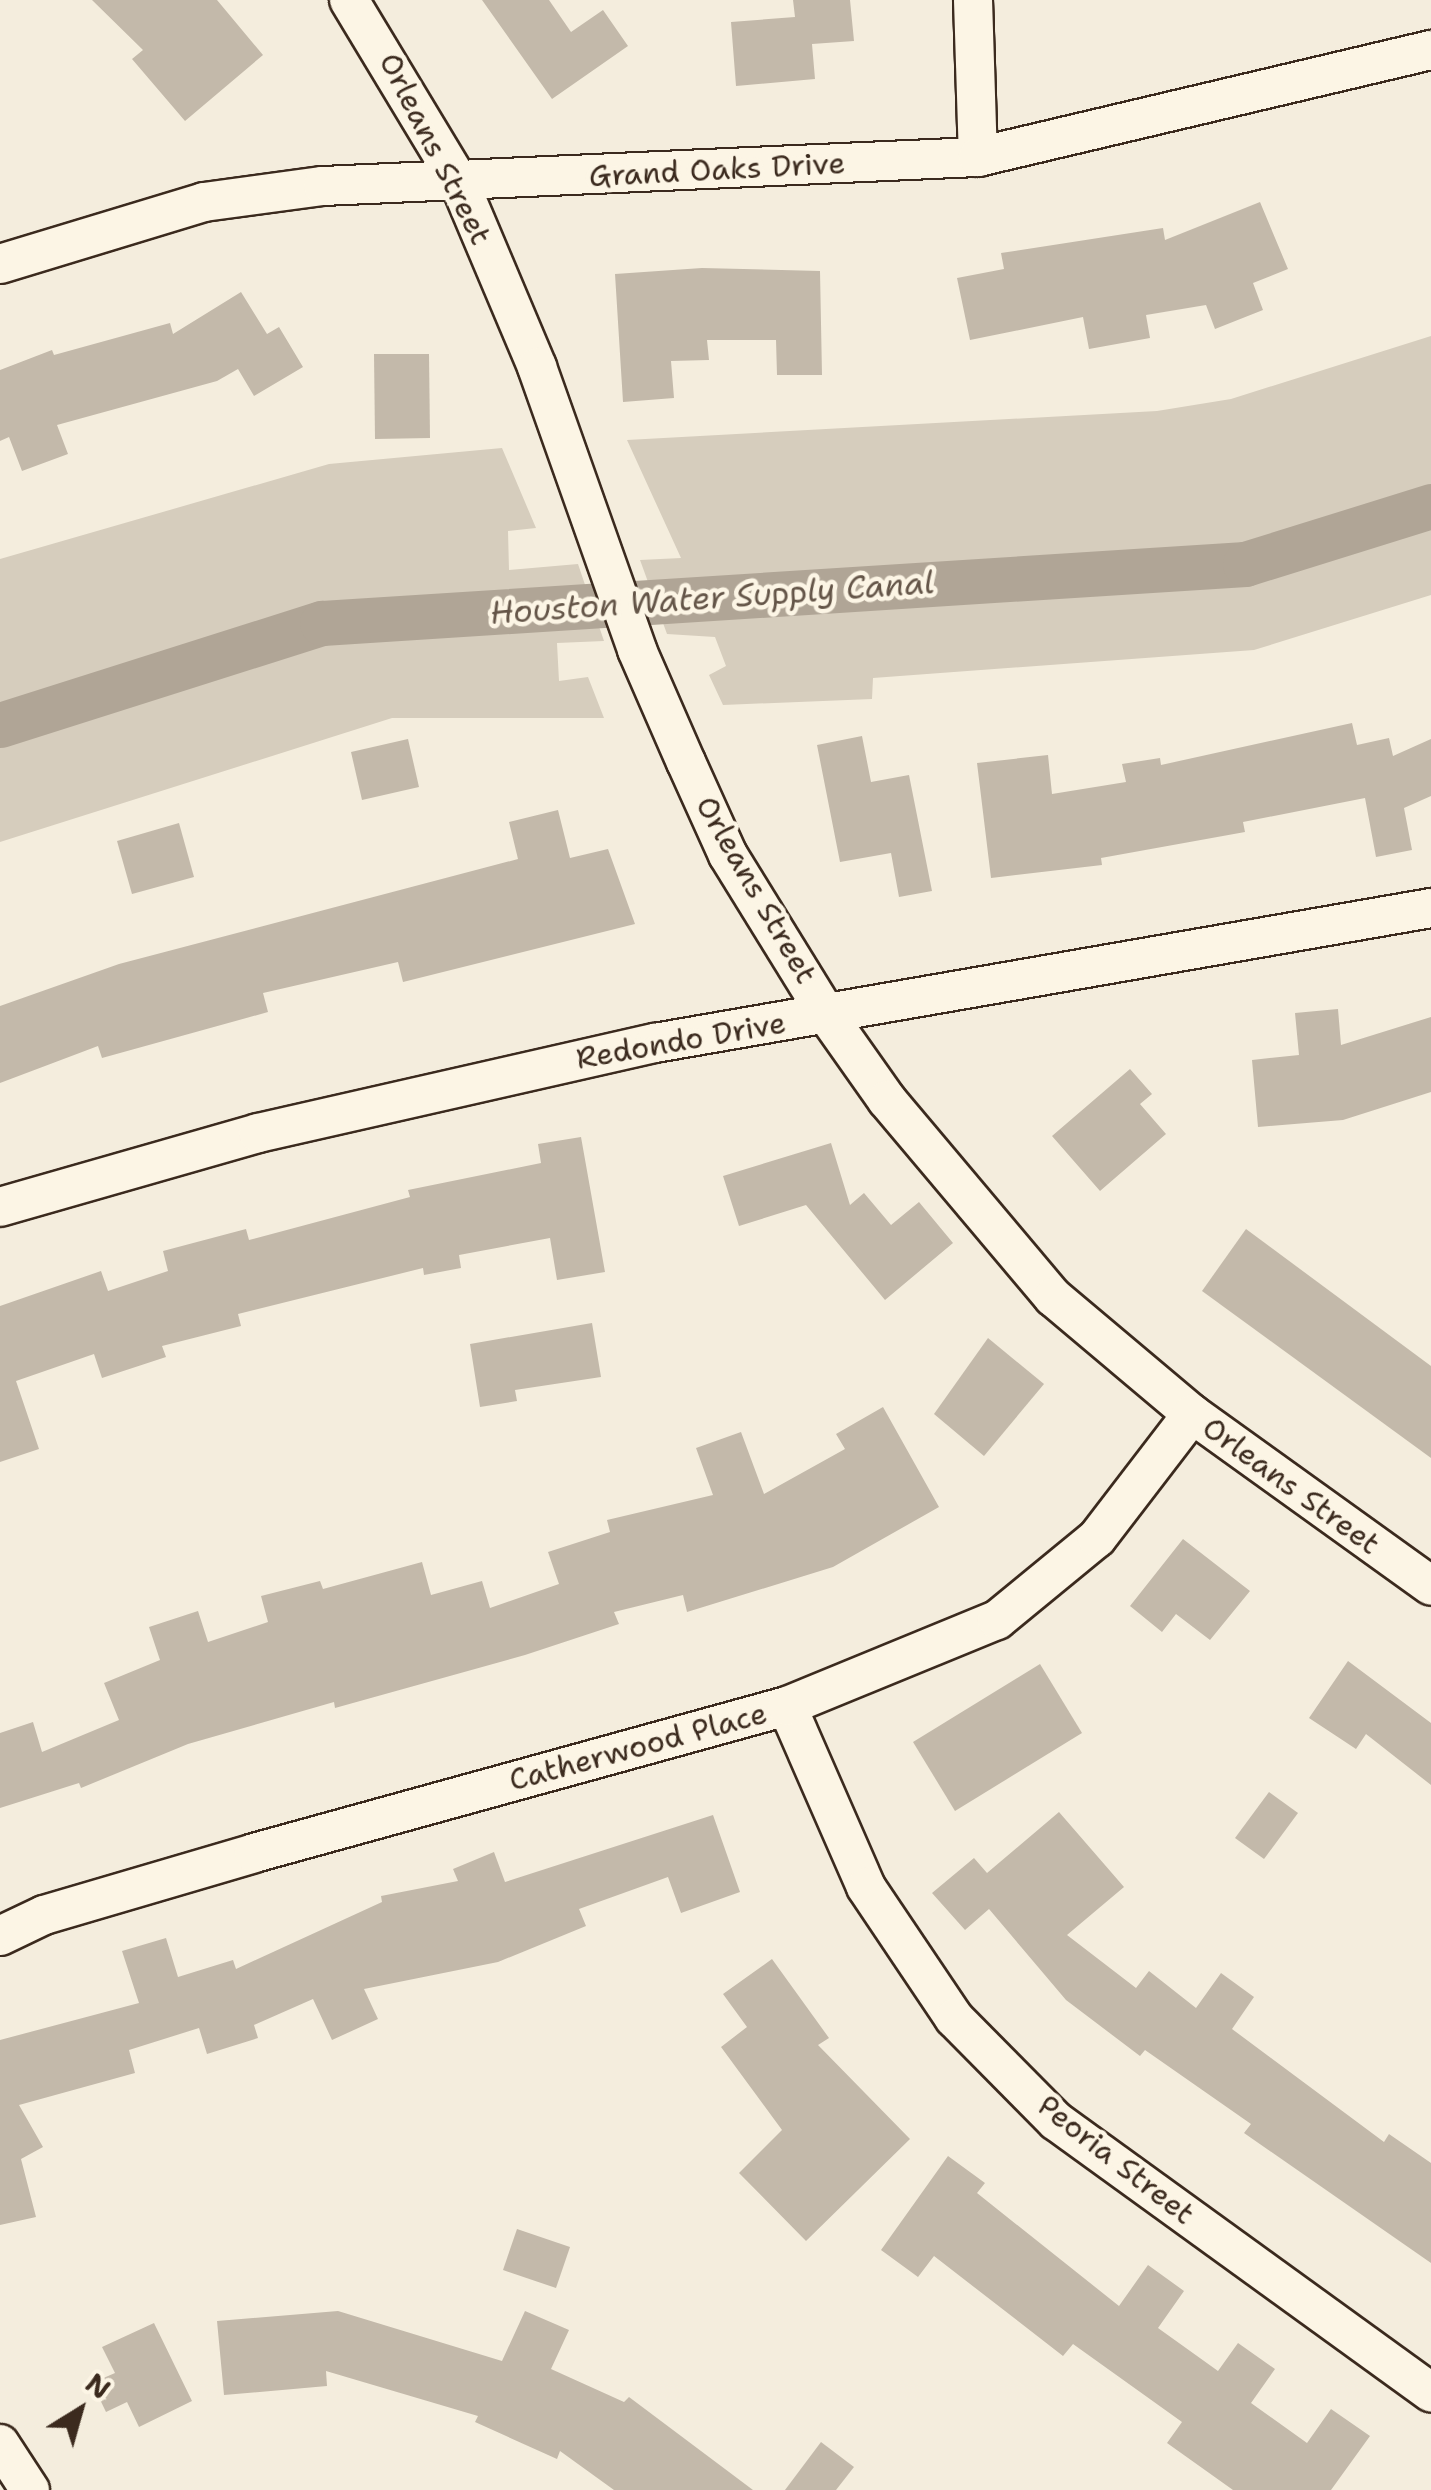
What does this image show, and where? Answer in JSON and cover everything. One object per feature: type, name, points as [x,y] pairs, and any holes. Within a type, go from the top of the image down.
[{"type":"street","name":"Orleans Street","points":[[349,0],[459,182],[606,553],[637,650],[728,855],[828,1014],[887,1100],[1053,1297],[1192,1414],[1431,1586]]},
{"type":"street","points":[[973,0],[978,157]]},
{"type":"street","name":"Grand Oaks Drive","points":[[0,264],[204,202],[323,186],[978,157],[1431,50]]},
{"type":"street","name":"Redondo Drive","points":[[0,1206],[441,1088],[828,1014],[1431,908]]},
{"type":"street","name":"Catherwood Place","points":[[0,1936],[44,1915],[254,1852],[786,1706],[997,1620],[1097,1538],[1192,1414]]},
{"type":"street","name":"Peoria Street","points":[[786,1706],[866,1888],[954,2018],[1056,2122],[1431,2392]]},
{"type":"street","points":[[0,2444],[30,2490]]},
{"type":"shaded area","points":[[1431,336],[1431,595],[1254,650],[873,678],[872,699],[723,705],[709,675],[726,666],[715,637],[667,634],[640,560],[681,558],[627,440],[1157,411],[1231,399]]},
{"type":"shaded area","points":[[502,448],[536,528],[508,531],[509,570],[578,564],[604,641],[557,643],[559,681],[588,677],[604,718],[392,718],[0,842],[0,559],[329,464]]},
{"type":"building","points":[[92,0],[217,0],[263,55],[185,121],[132,59],[143,50]]},
{"type":"building","points":[[482,0],[549,0],[571,32],[603,10],[628,46],[552,99]]},
{"type":"building","points":[[793,0],[850,0],[854,41],[812,44],[815,79],[736,86],[731,22],[795,17]]},
{"type":"building","points":[[1260,202],[1288,269],[1253,283],[1263,310],[1215,329],[1206,305],[1146,315],[1150,338],[1089,349],[1083,317],[970,340],[957,278],[1004,269],[1001,253],[1163,228],[1165,240]]},
{"type":"building","points":[[702,268],[820,271],[822,375],[777,375],[776,340],[707,340],[709,360],[671,361],[674,398],[623,402],[615,274]]},
{"type":"building","points":[[241,292],[267,334],[279,327],[303,367],[254,396],[238,369],[217,381],[57,425],[68,454],[22,471],[9,437],[0,441],[0,370],[52,350],[54,355],[170,323],[173,334]]},
{"type":"building","points":[[374,354],[429,354],[430,438],[375,439]]},
{"type":"building","points":[[1352,723],[1357,745],[1389,738],[1393,756],[1431,739],[1431,796],[1404,808],[1412,850],[1376,857],[1365,798],[1243,822],[1245,832],[1101,858],[1102,865],[991,878],[977,763],[1048,755],[1052,794],[1126,782],[1122,764],[1160,758],[1161,765]]},
{"type":"building","points":[[862,736],[871,782],[909,775],[932,891],[899,897],[891,853],[840,862],[817,745]]},
{"type":"building","points":[[408,739],[419,787],[362,800],[351,752]]},
{"type":"building","points":[[558,810],[570,858],[608,849],[635,924],[403,982],[398,962],[263,993],[268,1012],[102,1058],[98,1046],[0,1083],[0,1006],[119,964],[518,859],[509,822]]},
{"type":"building","points":[[179,823],[194,877],[132,894],[117,841]]},
{"type":"building","points":[[1338,1009],[1341,1045],[1431,1017],[1431,1092],[1343,1120],[1258,1127],[1252,1060],[1299,1055],[1295,1013]]},
{"type":"building","points":[[1130,1069],[1152,1094],[1140,1104],[1166,1134],[1100,1191],[1052,1136]]},
{"type":"building","points":[[581,1137],[605,1272],[557,1280],[550,1238],[459,1255],[461,1268],[424,1275],[423,1268],[238,1314],[241,1326],[162,1346],[166,1357],[102,1378],[94,1354],[16,1381],[39,1449],[0,1462],[0,1306],[101,1271],[108,1291],[168,1271],[163,1251],[246,1229],[249,1240],[410,1197],[408,1190],[541,1163],[538,1144]]},
{"type":"building","points":[[831,1143],[850,1205],[864,1193],[891,1225],[919,1202],[953,1243],[885,1300],[806,1205],[739,1226],[723,1176]]},
{"type":"building","points":[[1246,1229],[1431,1366],[1431,1458],[1202,1291]]},
{"type":"building","points":[[592,1323],[601,1377],[515,1390],[517,1401],[480,1407],[470,1344]]},
{"type":"building","points":[[988,1338],[1044,1384],[984,1456],[934,1414]]},
{"type":"building","points":[[883,1407],[939,1507],[833,1567],[687,1612],[683,1595],[614,1612],[619,1624],[525,1655],[335,1708],[334,1702],[188,1744],[81,1788],[79,1783],[0,1808],[0,1733],[33,1722],[42,1752],[119,1720],[104,1683],[160,1660],[149,1627],[198,1611],[208,1642],[268,1622],[261,1596],[320,1581],[323,1589],[422,1562],[431,1595],[482,1581],[490,1608],[559,1584],[548,1552],[610,1532],[607,1520],[713,1495],[696,1448],[741,1432],[764,1494],[845,1449],[836,1434]]},
{"type":"building","points":[[1183,1539],[1250,1591],[1210,1640],[1176,1614],[1162,1632],[1130,1606]]},
{"type":"building","points":[[1348,1661],[1431,1723],[1431,1785],[1366,1734],[1356,1749],[1309,1718]]},
{"type":"building","points":[[1040,1664],[1082,1733],[955,1811],[913,1742]]},
{"type":"building","points":[[1269,1792],[1298,1813],[1264,1859],[1235,1838]]},
{"type":"building","points":[[1059,1812],[1124,1887],[1067,1935],[1136,1988],[1149,1971],[1196,2008],[1221,1973],[1254,1997],[1232,2029],[1384,2142],[1389,2134],[1431,2163],[1431,2263],[1244,2133],[1251,2124],[1145,2050],[1140,2056],[1066,2000],[989,1909],[965,1930],[932,1893],[974,1858],[987,1873]]},
{"type":"building","points":[[713,1815],[740,1892],[681,1913],[668,1877],[579,1909],[586,1926],[498,1962],[364,1989],[378,2019],[332,2040],[313,1999],[254,2025],[258,2038],[207,2054],[199,2028],[129,2050],[135,2073],[19,2105],[43,2147],[21,2159],[36,2217],[0,2225],[0,2040],[139,2003],[122,1951],[166,1938],[178,1977],[233,1960],[236,1969],[382,1902],[381,1896],[458,1881],[453,1869],[494,1852],[505,1882]]},
{"type":"building","points":[[772,1959],[829,2038],[818,2045],[910,2139],[806,2241],[739,2173],[782,2130],[721,2047],[747,2027],[723,1994]]},
{"type":"building","points":[[948,2156],[985,2183],[977,2193],[1119,2306],[1148,2265],[1184,2291],[1158,2328],[1218,2371],[1238,2343],[1275,2369],[1251,2403],[1307,2443],[1331,2409],[1370,2436],[1331,2490],[1233,2490],[1167,2443],[1182,2422],[1073,2344],[1063,2356],[934,2256],[918,2277],[881,2250]]},
{"type":"building","points":[[517,2229],[570,2247],[556,2288],[503,2270]]},
{"type":"building","points":[[338,2311],[502,2361],[525,2311],[569,2330],[551,2369],[624,2402],[629,2397],[753,2490],[614,2490],[560,2451],[557,2459],[475,2422],[478,2416],[326,2371],[327,2386],[224,2395],[217,2321]]},
{"type":"building","points":[[154,2323],[192,2401],[139,2427],[127,2402],[106,2412],[92,2383],[115,2373],[102,2347]]},
{"type":"building","points":[[821,2442],[854,2467],[836,2490],[785,2490]]},
{"type":"waterway","name":"Houston Water Supply Canal","points":[[0,725],[322,623],[1245,564],[1431,506]]}]
